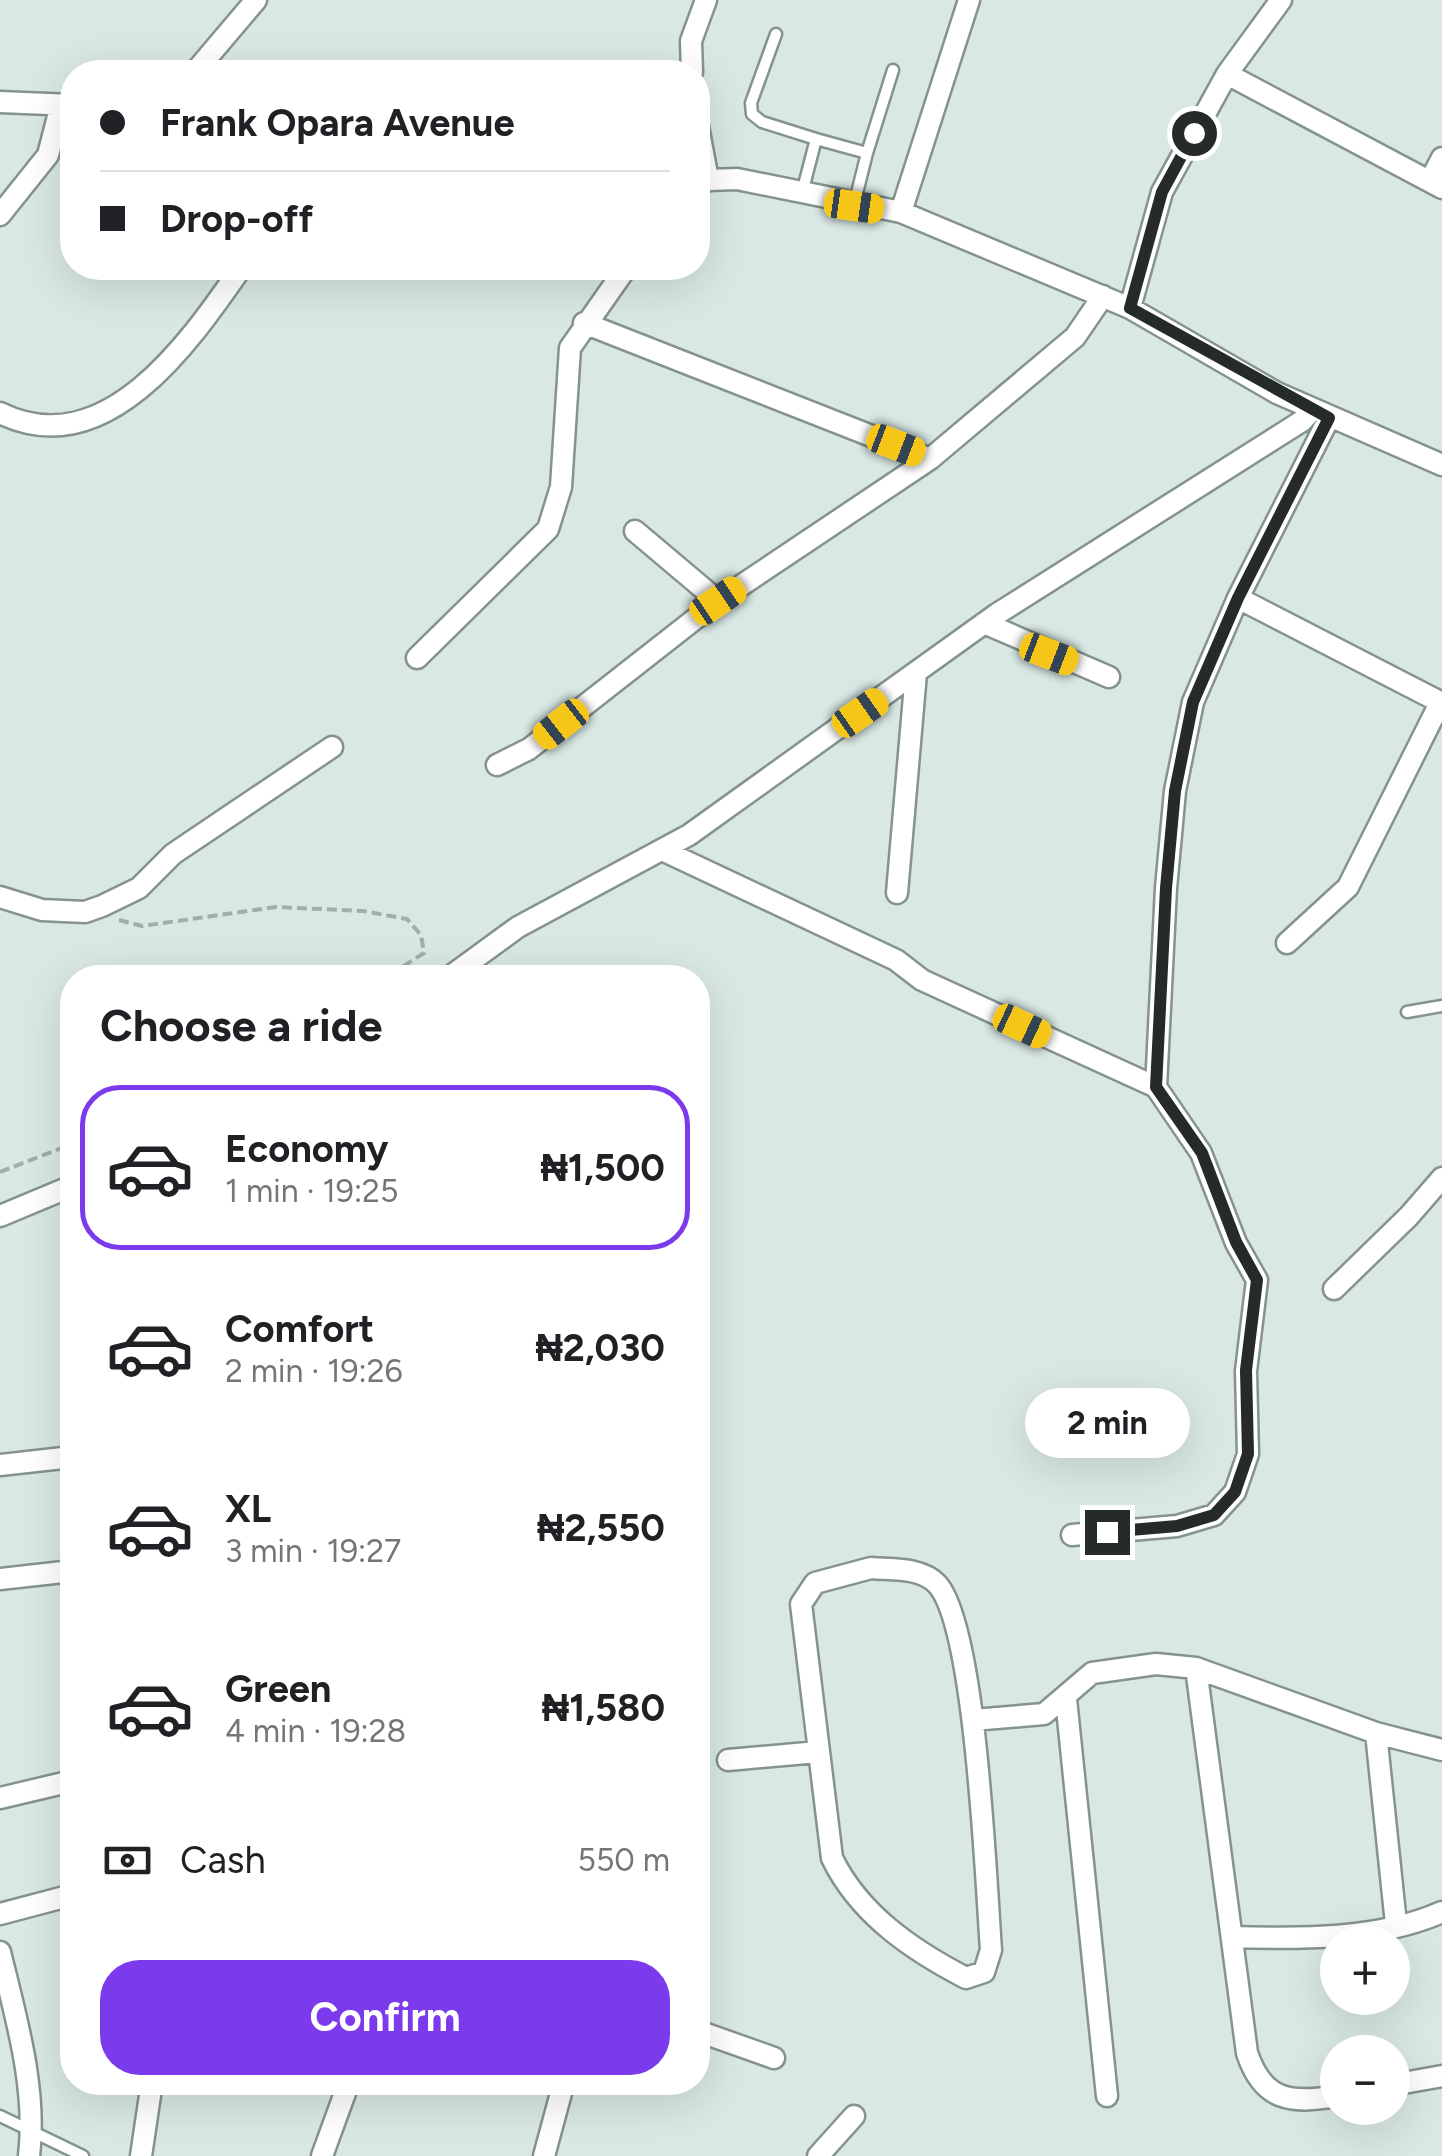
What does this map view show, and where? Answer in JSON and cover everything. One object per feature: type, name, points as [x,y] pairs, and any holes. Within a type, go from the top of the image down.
[{"type":"street","points":[[205,60],[256,0]]},
{"type":"street","points":[[692,60],[692,41],[706,0]]},
{"type":"street","points":[[902,212],[969,0]]},
{"type":"street","points":[[1130,308],[1162,192],[1226,74],[1281,0]]},
{"type":"street","points":[[1226,74],[1436,184],[1442,158]]},
{"type":"street","points":[[0,102],[60,105]]},
{"type":"street","points":[[0,216],[48,154],[60,121]]},
{"type":"street","points":[[710,182],[737,178],[854,206],[902,212],[1130,308],[1320,414],[1442,465]]},
{"type":"street","points":[[0,412],[27,426],[72,426],[127,399],[194,337],[233,280]]},
{"type":"street","points":[[417,658],[548,528],[560,488],[566,368],[584,323],[617,280]]},
{"type":"street","points":[[496,764],[530,749],[718,601],[930,459],[1075,337],[1103,296]]},
{"type":"street","points":[[584,323],[930,459]]},
{"type":"street","points":[[1156,1087],[1175,791],[1193,702],[1320,414]]},
{"type":"street","points":[[466,965],[518,928],[662,850],[984,623],[1302,421],[1320,414]]},
{"type":"street","points":[[635,531],[718,601]]},
{"type":"street","points":[[1238,598],[1441,703],[1348,888],[1287,942]]},
{"type":"street","points":[[984,623],[1109,677]]},
{"type":"street","points":[[896,894],[916,673]]},
{"type":"street","points":[[0,897],[42,910],[85,912],[139,888],[173,854],[332,746]]},
{"type":"street","points":[[662,850],[896,960],[922,980],[1156,1087],[1202,1153],[1236,1242],[1257,1280],[1246,1370],[1248,1454],[1235,1492],[1214,1515],[1177,1526],[1072,1534]]},
{"type":"street","points":[[1334,1289],[1410,1216],[1442,1178]]},
{"type":"street","points":[[0,1216],[60,1199]]},
{"type":"street","points":[[0,1465],[60,1458]]},
{"type":"street","points":[[871,1568],[914,1571],[937,1584],[953,1614],[973,1720],[991,1950],[984,1972],[966,1978],[881,1923],[847,1888],[832,1858],[801,1604],[815,1583],[871,1568]]},
{"type":"street","points":[[0,1579],[60,1572]]},
{"type":"street","points":[[973,1720],[1044,1714],[1092,1674],[1156,1664],[1196,1668],[1376,1733],[1442,1750]]},
{"type":"street","points":[[1196,1668],[1247,2053],[1256,2078],[1274,2095],[1320,2099]]},
{"type":"street","points":[[1066,1699],[1107,2096]]},
{"type":"street","points":[[1376,1733],[1396,1924]]},
{"type":"street","points":[[728,1760],[818,1752]]},
{"type":"street","points":[[0,1798],[60,1784]]},
{"type":"street","points":[[0,1914],[60,1898]]},
{"type":"street","points":[[1232,1937],[1298,1939],[1396,1924],[1442,1912]]},
{"type":"street","points":[[0,1952],[23,2049],[32,2133],[30,2156]]},
{"type":"street","points":[[710,2035],[774,2058]]},
{"type":"street","points":[[1410,2082],[1442,2076]]},
{"type":"street","points":[[141,2156],[150,2095]]},
{"type":"street","points":[[322,2156],[344,2095]]},
{"type":"street","points":[[544,2156],[560,2095]]},
{"type":"street","points":[[818,2156],[854,2116]]},
{"type":"lane","points":[[776,34],[751,103],[752,114],[762,122],[867,153]]},
{"type":"lane","points":[[854,206],[893,70]]},
{"type":"lane","points":[[801,194],[816,139]]},
{"type":"lane","points":[[1407,1012],[1442,1006]]},
{"type":"lane","points":[[0,2116],[83,2156]]},
{"type":"path","points":[[85,912],[142,926],[276,908],[363,911],[407,920],[421,935],[424,953],[405,965]]},
{"type":"path","points":[[0,1172],[60,1149]]},
{"type":"route","points":[[1107,1532],[1177,1526],[1214,1515],[1235,1492],[1248,1454],[1246,1370],[1257,1280],[1236,1242],[1202,1153],[1156,1087],[1166,888],[1175,791],[1193,702],[1238,598],[1329,418],[1277,393],[1130,308],[1162,192],[1194,133]]}]
